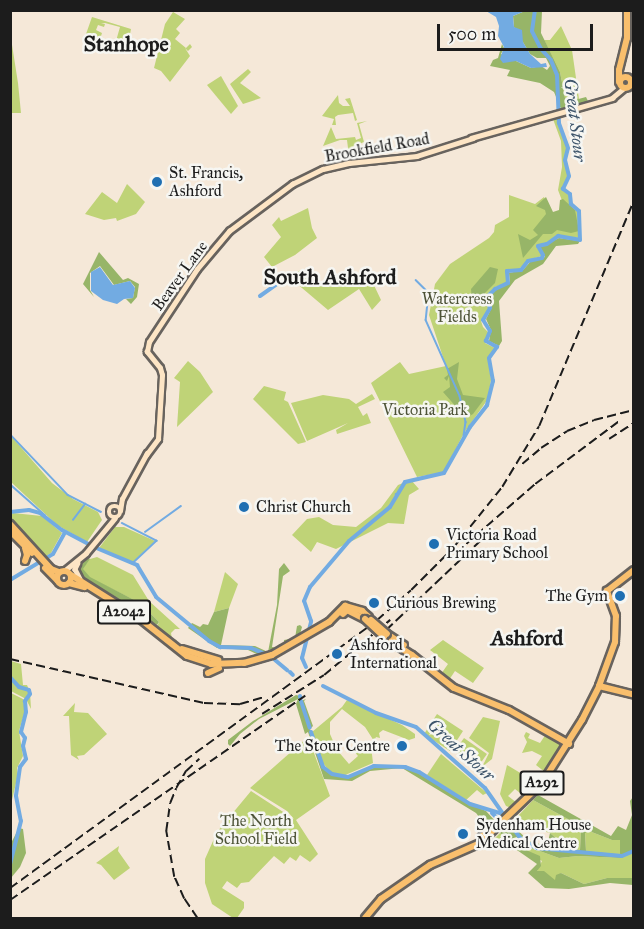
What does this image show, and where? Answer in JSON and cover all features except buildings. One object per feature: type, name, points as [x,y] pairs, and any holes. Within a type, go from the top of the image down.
[{"type":"main road","points":[[626,85],[620,68],[627,38],[627,10]]},
{"type":"main road","name":"Brookfield Road","points":[[242,220],[292,184],[324,169],[343,164],[417,156],[612,98],[626,85]]},
{"type":"main road","name":"Beaver Lane","points":[[123,499],[156,441],[158,432],[162,372],[147,352],[151,339],[197,269],[229,231],[242,220]]},
{"type":"main road","points":[[109,524],[110,509],[123,499]]},
{"type":"main road","points":[[66,573],[69,583],[63,586],[57,580],[91,548],[109,524],[119,516],[123,499]]},
{"type":"main road","points":[[114,507],[120,511]]},
{"type":"main road","points":[[110,514],[115,518]]},
{"type":"main road","name":"A2042","points":[[10,525],[57,580]]},
{"type":"main road","name":"A2042","points":[[10,531],[42,562],[85,583],[139,618],[187,656],[200,662],[233,664],[258,661]]},
{"type":"main road","points":[[16,538],[27,552],[25,561]]},
{"type":"main road","points":[[79,560],[76,573],[85,583]]},
{"type":"main road","points":[[605,590],[633,566]]},
{"type":"main road","points":[[605,590],[633,570]]},
{"type":"main road","name":"A2042","points":[[69,583],[82,586],[109,602],[185,659],[202,666],[219,668],[247,666],[285,650],[347,609],[367,618],[388,638],[454,688],[518,715],[568,744]]},
{"type":"main road","name":"A292","points":[[365,918],[381,898],[428,867],[483,840],[502,825],[542,783],[568,744],[600,684],[615,642],[615,611],[605,590]]},
{"type":"main road","name":"A2042","points":[[208,673],[219,668]]},
{"type":"main road","points":[[600,684],[633,695]]},
{"type":"green space","points":[[525,11],[542,11],[541,33],[560,72],[565,98],[571,101],[586,97],[588,101],[561,109],[554,92],[540,83],[507,76],[510,70],[490,66],[493,60],[498,58],[502,44],[504,48],[501,54],[531,68],[541,66],[547,70],[550,66],[546,58],[537,58],[530,54],[514,27],[513,16]]},
{"type":"green space","points":[[173,12],[185,19],[176,29],[180,33],[175,39],[186,48],[190,44],[192,47],[188,51],[185,48],[190,56],[170,82],[161,71],[154,68],[165,24]]},
{"type":"green space","points":[[92,17],[131,29],[128,45],[116,41],[120,27],[105,23],[101,24],[105,24],[104,27],[98,25],[96,30],[102,33],[100,39],[86,34]]},
{"type":"green space","points":[[561,26],[572,50],[579,99],[570,101],[565,98],[560,72],[544,40],[550,40]]},
{"type":"green space","points":[[10,32],[18,83],[21,113],[11,113]]},
{"type":"green space","points":[[248,69],[251,72],[240,83],[261,98],[243,104],[230,84]]},
{"type":"green space","points":[[221,76],[238,106],[231,114],[207,85]]},
{"type":"green space","points":[[338,95],[339,103],[343,106],[350,106],[345,99],[350,98],[357,120],[355,121],[353,113],[338,115],[335,117],[336,125],[332,125],[334,119],[322,116]]},
{"type":"green space","name":"Watercress Fields","points":[[558,118],[558,125],[567,148],[564,161],[568,177],[562,188],[569,194],[569,204],[578,212],[579,238],[557,235],[546,244],[536,245],[542,256],[528,260],[519,269],[506,270],[507,283],[495,287],[484,297],[483,301],[489,308],[481,321],[488,332],[485,343],[495,348],[488,359],[491,380],[488,399],[464,433],[444,472],[417,477],[371,383],[400,362],[409,374],[446,366],[429,315],[435,284],[450,264],[489,238],[494,232],[495,225],[509,217],[509,195],[535,204],[544,197],[553,219],[567,214],[558,190],[562,167],[561,141],[553,119]]},
{"type":"green space","points":[[367,121],[359,124],[364,142],[352,147],[354,157],[349,156],[347,140],[323,146],[331,127],[336,139],[355,137],[356,140],[361,138],[357,123]]},
{"type":"green space","points":[[127,184],[145,202],[136,214],[117,221],[116,218],[104,220],[85,214],[102,192],[117,203]]},
{"type":"green space","points":[[546,197],[553,212],[559,210],[560,200],[563,199],[575,210],[579,231],[571,233],[557,230],[552,234],[543,234],[523,258],[518,234],[530,240],[538,235],[533,230],[546,214],[545,210],[536,206]]},
{"type":"green space","points":[[308,208],[312,228],[317,238],[295,255],[272,267],[264,257],[281,237],[272,225],[279,217],[281,221]]},
{"type":"green space","points":[[559,238],[580,241],[578,244],[556,246],[543,264],[515,280],[499,301],[502,341],[499,346],[489,341],[491,330],[486,319],[492,307],[487,299],[496,290],[510,283],[509,273],[523,270],[531,261],[545,257],[540,247]]},
{"type":"green space","points":[[99,252],[123,280],[128,278],[139,284],[137,297],[131,304],[126,299],[133,298],[135,287],[130,281],[114,285],[100,266],[90,273],[90,290],[94,297],[83,284]]},
{"type":"green space","points":[[490,267],[498,269],[495,283],[477,301],[472,301],[471,289]]},
{"type":"green space","points":[[302,269],[316,284],[357,287],[372,281],[381,300],[372,310],[359,289],[328,310],[289,277]]},
{"type":"green space","points":[[188,361],[200,372],[213,392],[177,427],[180,382],[174,378]]},
{"type":"green space","points":[[459,362],[457,379],[463,395],[485,398],[473,414],[466,418],[443,392],[450,387],[449,376],[447,381],[444,378],[448,375],[447,369]]},
{"type":"green space","points":[[264,386],[286,392],[284,400],[288,402],[306,442],[298,444],[253,399]]},
{"type":"green space","points":[[372,394],[375,399],[358,407],[363,416],[367,413],[371,423],[337,434],[336,430],[348,423],[307,441],[291,403],[323,395],[349,399],[356,404]]},
{"type":"green space","points":[[11,436],[52,483],[73,499],[98,512],[102,520],[87,542],[57,525],[11,482]]},
{"type":"green space","points":[[411,480],[419,489],[409,495],[404,524],[388,523],[336,549],[317,542],[311,552],[292,535],[307,519],[319,517],[333,525],[356,527],[381,508],[398,485]]},
{"type":"green space","points":[[13,513],[42,516],[62,533],[51,553],[45,557],[11,520]]},
{"type":"green space","points":[[115,527],[124,527],[155,541],[133,562],[99,548]]},
{"type":"green space","points":[[86,555],[90,559],[83,569],[90,577],[140,603],[159,622],[157,625],[84,580],[78,567]]},
{"type":"green space","points":[[97,557],[133,575],[149,601],[180,629],[175,629],[171,633],[172,639],[177,640],[175,642],[156,629],[159,622],[140,603],[90,578],[82,569],[90,559]]},
{"type":"green space","points":[[284,563],[290,571],[283,576],[272,647],[278,648],[279,644],[284,644],[284,640],[295,638],[297,626],[300,625],[302,627],[299,638],[269,653],[261,656],[248,650],[217,648],[188,628],[192,623],[200,627],[203,624],[208,625],[214,612],[229,608],[221,645],[255,646],[268,652],[277,605],[279,569]]},
{"type":"green space","points":[[225,572],[238,584],[229,608],[214,612]]},
{"type":"green space","points":[[443,640],[484,668],[473,683],[455,671],[449,680],[441,674],[448,664],[430,650]]},
{"type":"green space","points":[[11,661],[21,664],[23,685],[27,685],[30,692],[31,709],[26,699],[11,691]]},
{"type":"green space","points":[[11,693],[23,699],[25,711],[19,731],[23,756],[17,768],[18,775],[12,800]]},
{"type":"green space","points":[[296,695],[300,696],[301,701],[306,699],[304,701],[313,726],[310,729],[323,766],[329,772],[342,777],[352,776],[381,765],[414,769],[467,803],[486,811],[497,823],[485,831],[483,822],[476,813],[402,768],[370,771],[352,781],[324,779],[308,732],[305,734],[296,704],[298,699],[259,719],[240,734],[230,746],[228,744],[228,740],[253,721]]},
{"type":"green space","points":[[347,700],[402,725],[415,734],[415,738],[409,740],[383,730],[379,733],[380,738],[376,737],[374,741],[365,727],[342,709],[330,722],[330,734],[337,750],[349,764],[358,756],[353,750],[359,746],[371,746],[373,763],[343,776],[330,772],[323,763],[312,732]]},
{"type":"green space","points":[[75,703],[74,712],[88,713],[107,734],[84,755],[77,756],[79,760],[71,755],[69,716],[63,716]]},
{"type":"green space","points":[[437,714],[463,731],[450,751],[424,734]]},
{"type":"green space","points":[[483,717],[500,721],[492,759],[482,767],[489,753],[469,738]]},
{"type":"green space","points":[[526,732],[530,734],[528,738],[540,743],[546,734],[560,741],[562,750],[546,773],[536,765],[542,756],[532,751],[522,753],[527,742],[524,736]]},
{"type":"green space","name":"The North School Field","points":[[308,737],[330,796],[296,820],[318,854],[310,862],[300,855],[296,861],[290,857],[284,864],[274,856],[249,882],[241,883],[237,888],[227,881],[222,888],[244,902],[244,908],[237,918],[233,918],[212,904],[205,883],[205,859],[217,832],[251,791],[294,819],[287,811],[250,788]]},
{"type":"green space","points":[[464,738],[487,754],[478,767],[455,751]]},
{"type":"green space","points":[[441,754],[487,793],[483,795],[477,790],[465,801],[427,775]]},
{"type":"green space","points":[[507,765],[522,774],[521,780],[526,785],[520,793],[515,789],[508,796],[517,803],[511,808],[506,806],[500,794]]},
{"type":"green space","points":[[538,795],[611,836],[618,826],[626,830],[632,815],[630,801],[633,797],[633,852],[621,858],[578,856],[559,858],[509,840],[500,833],[510,823],[529,841],[547,846],[550,833],[557,839],[555,847],[580,850],[581,830],[577,824],[533,800]],"holes":[[[589,831],[612,840],[620,840],[620,854],[586,851],[585,833]]]},
{"type":"green space","points":[[533,800],[577,824],[581,830],[580,850],[555,847],[557,839],[550,833],[529,827],[518,816]]},
{"type":"green space","points":[[19,828],[23,829],[26,853],[20,867],[11,878],[11,843]]},
{"type":"green space","points":[[589,831],[612,840],[621,839],[620,854],[586,851],[585,832]]},
{"type":"green space","points":[[500,833],[509,840],[559,858],[578,856],[621,858],[633,852],[633,878],[607,878],[584,884],[561,873],[555,881],[537,871],[542,861],[519,847],[514,848],[503,840],[491,850],[490,843]]},
{"type":"green space","points":[[119,846],[118,851],[130,868],[114,880],[101,865],[96,863]]},
{"type":"green space","points":[[519,847],[540,856],[541,866],[537,871],[544,871],[555,880],[556,875],[561,873],[584,884],[607,878],[633,878],[633,885],[610,883],[569,889],[545,888],[528,873],[537,864],[514,848]]},
{"type":"water","points":[[486,11],[525,11],[513,16],[514,27],[522,30],[523,42],[530,54],[541,64],[546,63],[547,67],[531,68],[516,61],[503,63],[500,59],[504,47],[498,36],[499,26],[496,17]]},
{"type":"water","points":[[100,267],[113,285],[130,281],[135,288],[133,298],[124,299],[117,304],[103,300],[91,291],[91,272]]},
{"type":"waterway","name":"Great Stour","points":[[306,667],[302,658],[311,621],[304,601],[310,587],[349,541],[390,507],[405,482],[444,473],[470,427],[487,405],[493,381],[489,358],[497,347],[486,341],[490,331],[483,320],[490,308],[486,298],[495,289],[508,283],[507,271],[521,270],[528,261],[542,258],[543,255],[538,246],[547,244],[558,236],[580,240],[579,211],[571,204],[570,194],[563,189],[569,176],[565,160],[568,148],[559,123],[557,75],[551,60],[541,49],[532,31],[535,10]]},
{"type":"waterway","points":[[416,280],[429,293],[426,320],[460,396],[466,422],[464,436]]},
{"type":"waterway","points":[[260,296],[277,284]]},
{"type":"waterway","points":[[10,434],[68,495],[101,512]]},
{"type":"waterway","points":[[10,484],[45,515]]},
{"type":"waterway","points":[[73,520],[85,504]]},
{"type":"waterway","points":[[145,532],[181,506]]},
{"type":"waterway","points":[[10,512],[29,510],[40,513],[62,530],[90,545]]},
{"type":"waterway","points":[[122,523],[157,541],[133,563]]},
{"type":"waterway","points":[[10,580],[53,554],[65,532]]},
{"type":"waterway","points":[[94,547],[137,565],[156,597],[209,641],[220,647],[251,648],[265,654]]},
{"type":"waterway","points":[[275,660],[287,670]]},
{"type":"waterway","points":[[290,672],[293,675]]},
{"type":"waterway","points":[[10,677],[19,687],[29,690],[30,694],[25,701],[26,712],[21,732],[25,738],[23,746],[26,759],[20,767],[16,796],[21,821],[10,864]]},
{"type":"waterway","name":"Great Stour","points":[[323,686],[376,713],[416,727],[485,788],[520,838],[536,848],[622,856],[634,851]]},
{"type":"waterway","points":[[301,701],[310,728]]},
{"type":"waterway","points":[[311,732],[323,767],[332,774],[348,777],[374,766],[405,767],[419,772],[470,804],[503,814]]},
{"type":"waterway","points":[[492,813],[507,828],[514,830]]},
{"type":"railway","points":[[10,888],[377,620],[453,548],[502,487],[539,426],[634,200]]},
{"type":"railway","points":[[522,464],[567,431],[594,420],[634,410]]},
{"type":"railway","points":[[466,544],[535,484],[618,422]]},
{"type":"railway","points":[[609,439],[634,423]]},
{"type":"railway","points":[[386,630],[480,541]]},
{"type":"railway","points":[[262,714],[324,675],[390,620]]},
{"type":"railway","points":[[10,659],[204,703],[240,704],[265,697]]},
{"type":"railway","points":[[10,900],[305,696]]},
{"type":"railway","points":[[197,918],[184,899],[174,877],[166,831],[170,803],[176,788],[186,771],[199,759]]},
{"type":"place","name":"St. Francis, Ashford","points":[[157,182]]},
{"type":"place","name":"Christ Church","points":[[244,507]]},
{"type":"place","name":"Victoria Road Primary School","points":[[434,544]]},
{"type":"place","name":"The Gym","points":[[620,596]]},
{"type":"place","name":"Curious Brewing","points":[[374,603]]},
{"type":"place","name":"Ashford International","points":[[337,654]]},
{"type":"place","name":"The Stour Centre","points":[[402,746]]},
{"type":"place","name":"Sydenham House Medical Centre","points":[[463,834]]},
{"type":"district","name":"Stanhope","points":[[126,44]]},
{"type":"district","name":"South Ashford","points":[[330,277]]},
{"type":"district","name":"Ashford","points":[[527,638]]},
{"type":"park label","name":"Victoria Park","points":[[425,410]]}]
